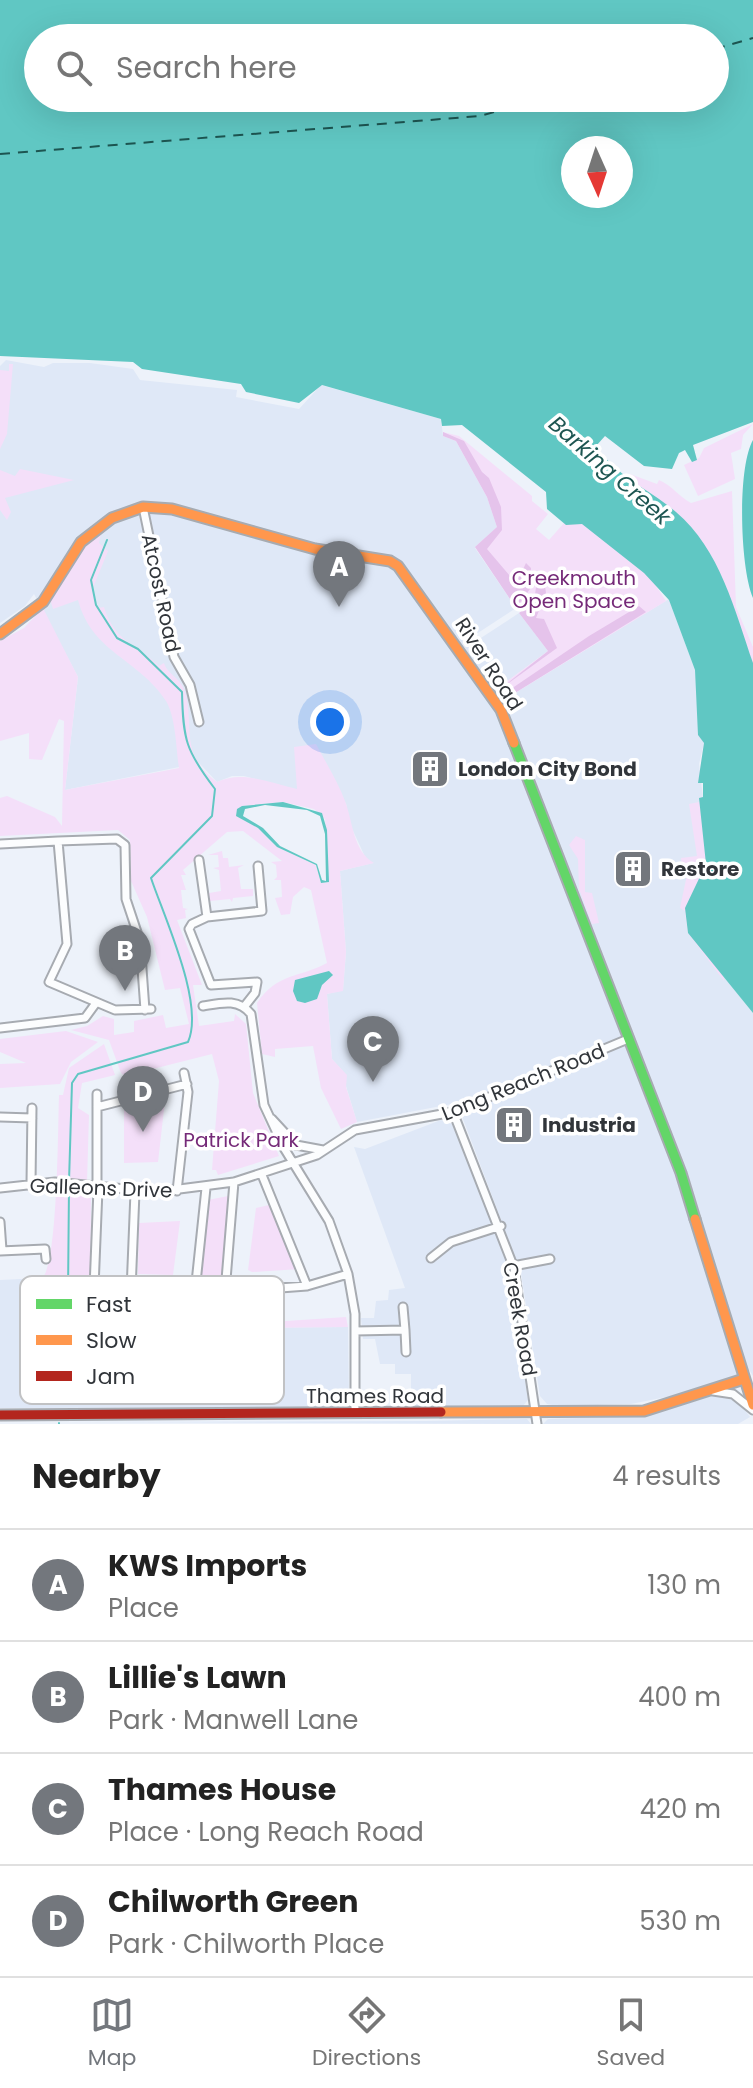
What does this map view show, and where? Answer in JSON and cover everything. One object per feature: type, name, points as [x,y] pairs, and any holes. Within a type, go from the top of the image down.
[{"type":"street","points":[[0,634],[43,602],[81,542],[112,518],[143,507]]},
{"type":"street","name":"Atcost Road","points":[[143,507],[174,657],[190,685],[199,722]]},
{"type":"street","name":"River Road","points":[[143,507],[172,509],[282,541],[390,561],[398,566],[501,710],[681,1173],[753,1407]]},
{"type":"street","points":[[0,844],[58,841],[117,839],[125,845],[126,899],[140,941],[148,1010],[120,1011],[49,982],[67,944],[58,841]]},
{"type":"street","points":[[199,860],[197,870],[207,917]]},
{"type":"street","points":[[244,1007],[255,993],[257,982],[211,985],[189,929],[192,924],[207,917],[262,911],[258,866]]},
{"type":"street","points":[[0,1028],[85,1018],[96,1003]]},
{"type":"street","points":[[203,1006],[224,1003],[244,1007],[252,1019],[259,1085],[268,1114],[329,1221],[348,1274],[355,1331],[356,1410]]},
{"type":"street","name":"Long Reach Road","points":[[294,1162],[326,1149],[355,1130],[453,1112],[628,1039]]},
{"type":"street","points":[[177,1191],[187,1084],[184,1073]]},
{"type":"street","points":[[97,1107],[187,1084]]},
{"type":"street","points":[[94,1276],[97,1094]]},
{"type":"street","points":[[31,1183],[32,1108]]},
{"type":"street","name":"Creek Road","points":[[453,1112],[501,1226],[513,1266],[537,1424]]},
{"type":"street","points":[[268,1114],[296,1145],[310,1150],[326,1149]]},
{"type":"street","points":[[0,1117],[32,1118]]},
{"type":"street","name":"Galleons Drive","points":[[0,1188],[55,1182],[135,1192],[177,1191],[234,1182],[294,1162]]},
{"type":"street","points":[[262,1175],[307,1286]]},
{"type":"street","points":[[226,1276],[234,1182]]},
{"type":"street","points":[[197,1276],[206,1188]]},
{"type":"street","points":[[132,1276],[135,1192]]},
{"type":"street","points":[[0,1222],[1,1251],[45,1249],[46,1259]]},
{"type":"street","points":[[431,1258],[451,1242],[501,1226]]},
{"type":"street","points":[[513,1266],[550,1259]]},
{"type":"street","points":[[284,1288],[307,1286],[348,1274]]},
{"type":"street","points":[[403,1307],[406,1352]]},
{"type":"street","points":[[355,1331],[405,1330]]},
{"type":"street","points":[[728,1392],[745,1382]]},
{"type":"street","name":"Thames Road","points":[[0,1415],[356,1410],[644,1411],[745,1382]]},
{"type":"street","points":[[713,1391],[728,1392],[753,1407]]},
{"type":"shaded area","points":[[6,360],[44,367],[53,363],[90,363],[133,369],[140,380],[237,390],[236,397],[299,409],[321,385],[441,419],[443,436],[456,441],[487,497],[498,527],[475,548],[516,608],[464,642],[467,647],[519,613],[548,651],[498,688],[505,699],[669,599],[695,670],[704,743],[699,764],[703,798],[699,798],[706,864],[685,910],[688,933],[753,1013],[753,1376],[750,1371],[681,1394],[631,1404],[558,1406],[547,1404],[540,1396],[521,1273],[457,1103],[357,1122],[346,1086],[346,1075],[332,1059],[327,994],[343,990],[346,952],[340,871],[373,863],[366,859],[349,822],[346,803],[244,776],[232,776],[217,782],[199,763],[65,790],[78,677],[34,594],[25,606],[0,623],[0,366]]},
{"type":"shaded area","points":[[443,432],[464,441],[482,472],[489,478],[501,507],[502,530],[487,549],[510,576],[514,588],[526,563],[531,568],[530,589],[516,608],[475,547],[497,527],[487,497],[456,441],[443,436]]},
{"type":"shaded area","points":[[543,572],[546,593],[536,618],[544,619],[557,648],[499,690],[548,651],[519,613],[534,601],[538,574]]},
{"type":"shaded area","points":[[639,606],[646,612],[505,699],[502,695],[589,636]]},
{"type":"shaded area","points":[[441,1120],[452,1124],[503,1244],[528,1400],[523,1406],[411,1406],[411,1374],[395,1374],[395,1364],[380,1364],[375,1339],[363,1339],[361,1318],[374,1318],[376,1301],[388,1300],[389,1290],[405,1288],[354,1147],[365,1149]]},
{"type":"shaded area","points":[[20,1279],[20,1404],[284,1404],[284,1327],[348,1327],[349,1403],[346,1407],[0,1408],[0,1280]]},
{"type":"shaded area","points":[[718,1394],[736,1398],[750,1417],[738,1424],[543,1424],[548,1419],[647,1416]]},
{"type":"shaded area","points":[[527,1419],[531,1424],[65,1422],[426,1421]]},
{"type":"green space","points":[[9,364],[13,364],[7,434],[0,449],[0,370],[9,371]]},
{"type":"green space","points":[[753,424],[743,435],[741,449],[731,453],[735,479],[698,496],[684,465],[699,458],[704,448]]},
{"type":"green space","name":"Creekmouth Open Space","points":[[443,432],[459,436],[532,496],[532,501],[548,514],[536,529],[549,540],[564,523],[589,524],[623,536],[666,601],[505,699],[498,688],[548,651],[475,547],[497,527],[487,497],[456,441],[443,436]]},
{"type":"green space","points":[[20,469],[74,480],[5,498],[11,512],[7,520],[0,510],[0,470],[15,476]]},
{"type":"green space","points":[[630,474],[657,484],[659,480],[691,503],[732,491],[736,607],[753,647],[753,673],[652,494],[631,483]]},
{"type":"green space","name":"Patrick Park","points":[[102,529],[99,543],[108,551],[92,590],[98,608],[104,607],[108,619],[120,635],[159,666],[164,663],[181,684],[188,704],[192,749],[205,771],[217,782],[247,777],[297,789],[294,747],[316,744],[342,794],[358,844],[374,863],[340,871],[346,952],[343,991],[327,994],[332,1059],[347,1075],[346,1087],[357,1122],[341,1129],[321,1088],[313,1046],[275,1049],[275,1057],[262,1054],[257,1003],[281,981],[327,963],[311,890],[304,887],[293,897],[290,914],[281,915],[275,898],[282,897],[281,880],[274,880],[277,877],[276,865],[271,862],[282,861],[243,831],[227,832],[183,870],[186,875],[181,875],[186,890],[181,890],[183,908],[188,909],[185,910],[186,918],[177,920],[202,985],[193,985],[199,1026],[234,1021],[235,1014],[246,1024],[253,1093],[279,1156],[218,1175],[216,1170],[212,1170],[219,1081],[212,1054],[125,1076],[121,1073],[109,1040],[71,1030],[87,1026],[103,1016],[114,1019],[114,1035],[134,1032],[134,1021],[163,1015],[166,1028],[189,1024],[180,988],[165,990],[147,917],[131,881],[130,840],[118,830],[0,836],[0,798],[7,796],[55,817],[62,826],[64,721],[59,719],[42,760],[29,759],[29,733],[0,741],[0,641],[24,628],[43,608],[78,677],[65,790],[179,768],[172,716],[166,701],[155,687],[94,632],[78,600],[53,609],[50,599],[78,551]],"holes":[[[283,802],[314,809],[325,819],[329,882],[321,883],[316,865],[277,847],[258,828],[237,816],[242,806]]]},
{"type":"green space","points":[[702,718],[724,981],[688,933],[685,911],[680,908],[688,870],[682,870],[681,858],[697,856],[689,804],[699,802],[699,798],[703,797],[703,783],[698,783],[704,743],[698,735]]},
{"type":"green space","points":[[576,836],[585,840],[585,892],[592,893],[599,923],[592,924],[579,889],[578,859],[569,845]]},
{"type":"green space","points":[[222,851],[223,858],[228,858],[229,867],[244,865],[238,868],[241,889],[253,889],[253,896],[233,898],[232,902],[230,899],[210,901],[209,893],[221,891],[219,870],[213,868],[219,867],[218,855],[208,855]]},
{"type":"green space","points":[[66,1031],[98,1042],[71,1062],[60,1084],[0,1088],[0,1064],[26,1063],[0,1052],[0,1039]]},
{"type":"green space","points":[[104,1044],[115,1075],[82,1083],[78,1108],[89,1115],[87,1182],[80,1181],[79,1189],[91,1194],[90,1276],[43,1276],[54,1222],[59,1095],[63,1095],[69,1068]]},
{"type":"green space","points":[[166,1092],[158,1162],[124,1163],[124,1103]]},
{"type":"green space","points":[[233,1195],[222,1276],[199,1276],[208,1200]]},
{"type":"green space","points":[[269,1205],[300,1269],[248,1270],[256,1208]]},
{"type":"green space","points":[[180,1221],[173,1275],[138,1274],[139,1223]]},
{"type":"green space","points":[[346,1317],[348,1327],[284,1328],[284,1321]]},
{"type":"water","name":"Barking Creek","points":[[0,0],[753,0],[753,422],[693,445],[697,460],[692,462],[685,450],[679,453],[672,469],[644,466],[605,436],[596,446],[623,474],[676,512],[704,544],[724,582],[753,663],[753,1013],[688,933],[685,908],[706,864],[699,798],[703,797],[703,783],[698,783],[704,743],[698,735],[695,670],[669,600],[644,573],[582,524],[566,525],[547,509],[546,492],[462,425],[442,426],[441,419],[322,385],[299,403],[246,392],[241,384],[142,369],[133,362],[0,356]]},
{"type":"water","points":[[753,440],[753,598],[745,565],[742,518],[744,472]]},
{"type":"water","points":[[283,802],[322,813],[327,830],[329,882],[321,883],[316,865],[277,847],[258,828],[236,816],[237,809]],"holes":[[[265,805],[307,810],[320,816],[325,834],[326,881],[322,880],[317,864],[280,846],[263,828],[243,816],[245,809]]]},
{"type":"water","points":[[329,971],[333,975],[322,985],[317,999],[305,1003],[297,1001],[293,991],[295,980]]},
{"type":"waterway","points":[[69,1181],[72,1083],[78,1074],[188,1042],[192,1026],[187,984],[151,878],[212,816],[215,789],[188,744],[182,692],[138,649],[117,638],[96,605],[91,580],[107,540]]},
{"type":"waterway","points":[[68,1276],[69,1187]]},
{"type":"ferry route","points":[[729,45],[753,38]]},
{"type":"ferry route","points":[[0,154],[480,116],[494,112]]},
{"type":"traffic: fast","points":[[514,743],[681,1173],[695,1219]]},
{"type":"traffic: slow","points":[[0,634],[43,602],[81,542],[112,518],[143,507],[172,509],[315,549],[390,561],[398,566],[501,710],[514,743]]},
{"type":"traffic: slow","points":[[695,1219],[753,1405]]},
{"type":"traffic: slow","points":[[441,1412],[644,1411],[744,1379]]},
{"type":"traffic: jam","points":[[0,1415],[441,1412]]},
{"type":"place","name":"KWS Imports","points":[[339,607]]},
{"type":"place","name":"London City Bond","points":[[430,769]]},
{"type":"place","name":"Restore","points":[[633,869]]},
{"type":"place","name":"Lillie's Lawn","points":[[125,991]]},
{"type":"place","name":"Thames House","points":[[373,1082]]},
{"type":"place","name":"Industria","points":[[514,1125]]},
{"type":"place","name":"Chilworth Green","points":[[143,1132]]}]
